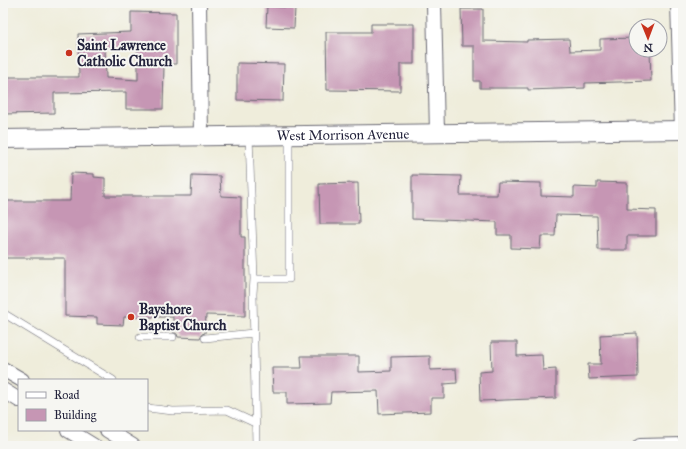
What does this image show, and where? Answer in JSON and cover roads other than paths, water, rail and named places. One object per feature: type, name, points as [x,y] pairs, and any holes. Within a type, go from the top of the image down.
[{"type":"street","points":[[199,3],[201,136]]},
{"type":"street","points":[[434,3],[437,134]]},
{"type":"street","points":[[678,3],[683,130]]},
{"type":"street","name":"West Morrison Avenue","points":[[3,139],[683,130]]},
{"type":"street","points":[[3,369],[20,379]]},
{"type":"street","points":[[3,390],[18,399]]},
{"type":"street","points":[[70,431],[94,446]]},
{"type":"street","points":[[109,431],[126,438]]},
{"type":"street","points":[[640,446],[683,445]]},
{"type":"lane","points":[[254,279],[289,279],[289,135]]},
{"type":"lane","points":[[249,136],[254,279],[253,333],[256,446]]},
{"type":"lane","points":[[3,313],[111,379]]},
{"type":"lane","points":[[205,338],[253,333]]},
{"type":"lane","points":[[140,337],[173,337]]},
{"type":"lane","points":[[148,408],[173,411],[227,410],[255,423]]},
{"type":"place","name":"Saint Lawrence Catholic Church","points":[[69,53]]},
{"type":"place","name":"Bayshore Baptist Church","points":[[131,317]]}]
